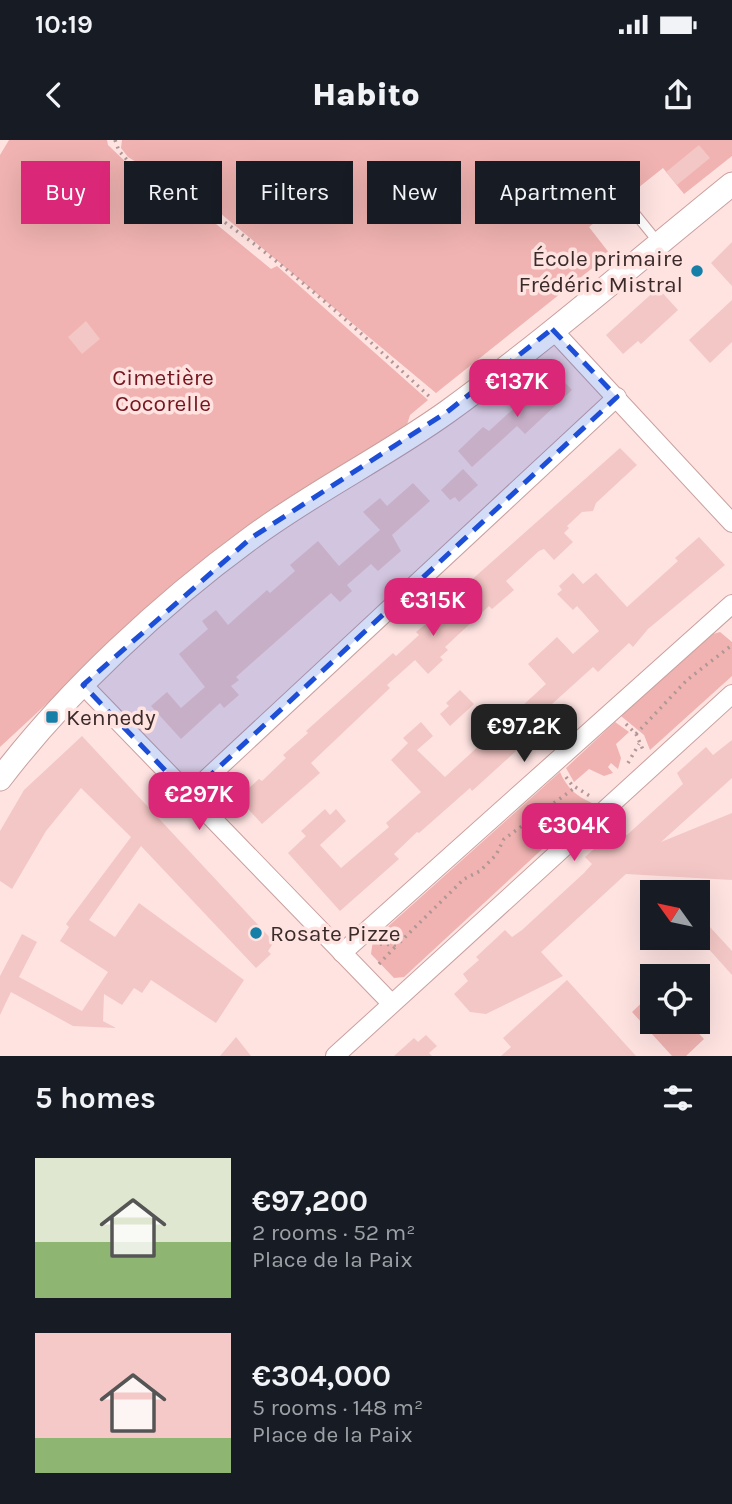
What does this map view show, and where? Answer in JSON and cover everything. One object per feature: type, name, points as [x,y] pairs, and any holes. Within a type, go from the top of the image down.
[{"type":"street","points":[[0,779],[26,745],[83,684],[152,620],[251,538],[447,412],[732,184]]},
{"type":"street","points":[[552,329],[732,523]]},
{"type":"street","points":[[189,795],[617,397]]},
{"type":"street","points":[[342,953],[732,604]]},
{"type":"street","points":[[83,684],[391,1003]]},
{"type":"street","points":[[335,1056],[732,694]]},
{"type":"lane","points":[[640,220],[659,243]]},
{"type":"path","points":[[115,140],[119,151],[129,162],[224,222],[279,265],[447,412]]},
{"type":"path","points":[[636,734],[687,680],[732,645]]},
{"type":"path","points":[[615,709],[618,719],[636,734],[644,752]]},
{"type":"path","points":[[554,764],[562,768],[572,785],[594,800]]},
{"type":"path","points":[[375,968],[464,879],[480,871],[496,855],[504,839],[576,787]]},
{"type":"path","points":[[358,939],[373,944],[397,945]]},
{"type":"highlighted area","points":[[552,329],[617,397],[189,795],[83,685],[251,538],[447,412]]},
{"type":"green space","name":"Cimetière Cocorelle","points":[[9,140],[107,140],[108,145],[125,161],[124,224],[216,224],[271,269],[277,266],[428,400],[410,415],[406,428],[68,684],[0,747],[0,155]]},
{"type":"green space","points":[[122,140],[732,140],[732,156],[684,194],[663,168],[640,186],[640,161],[475,161],[475,224],[593,224],[589,227],[610,254],[436,393],[222,215],[222,161],[135,161],[121,148]]},
{"type":"green space","points":[[720,632],[732,642],[732,676],[650,750],[644,735],[621,716],[713,634]]},
{"type":"green space","points":[[615,722],[629,732],[616,744],[621,758],[618,769],[611,763],[608,767],[613,773],[604,776],[589,769],[574,782],[566,768]]},
{"type":"green space","points":[[560,772],[573,791],[592,803],[404,977],[394,978],[371,954],[373,940]]},
{"type":"green space","points":[[640,1004],[640,1021],[632,1012]]},
{"type":"green space","points":[[652,1034],[699,1034],[704,1039],[686,1056],[672,1056]]},
{"type":"building","points":[[699,145],[710,158],[677,185],[666,172]]},
{"type":"building","points":[[732,242],[732,286],[711,263]]},
{"type":"building","points":[[658,288],[678,310],[641,344],[638,341],[623,354],[606,335]]},
{"type":"building","points":[[732,300],[732,342],[710,363],[689,340]]},
{"type":"building","points":[[86,321],[100,339],[82,354],[68,337]]},
{"type":"building","points":[[559,376],[572,390],[525,434],[517,426],[472,467],[458,451],[483,427],[489,431],[547,378],[552,384]]},
{"type":"building","points":[[620,448],[637,465],[596,503],[593,511],[582,512],[567,526],[569,528],[564,533],[573,542],[554,560],[544,549],[539,551],[506,581],[514,590],[492,609],[489,606],[445,647],[448,650],[440,657],[443,660],[428,674],[415,660],[387,685],[390,688],[311,763],[320,773],[262,824],[238,798],[259,779],[262,781],[286,758],[283,755],[308,733],[306,731],[393,653],[396,656],[419,635],[416,632],[472,587],[468,583]]},
{"type":"building","points":[[463,469],[478,485],[459,502],[455,497],[450,500],[441,490]]},
{"type":"building","points":[[413,483],[430,501],[392,535],[401,551],[378,571],[371,564],[347,585],[352,591],[340,602],[331,593],[236,677],[239,680],[231,686],[239,695],[224,708],[220,703],[181,739],[151,706],[167,692],[181,708],[205,687],[179,654],[208,629],[202,621],[216,610],[228,625],[267,590],[270,593],[295,571],[290,565],[318,541],[339,566],[380,530],[363,512],[380,498],[387,506]]},
{"type":"building","points":[[699,537],[725,565],[648,629],[633,647],[629,643],[598,672],[593,667],[552,704],[559,712],[472,791],[470,788],[417,832],[394,854],[399,859],[340,911],[288,853],[306,836],[301,831],[325,809],[330,815],[336,809],[346,821],[320,845],[341,868],[389,827],[386,823],[421,792],[391,760],[408,743],[403,738],[421,722],[433,736],[417,750],[445,777],[546,684],[528,664],[557,637],[573,654],[599,631],[577,606],[573,610],[557,594],[562,590],[559,586],[573,573],[583,584],[596,573],[627,607],[678,561],[675,558]]},
{"type":"building","points":[[460,690],[474,704],[450,726],[440,714],[449,706],[446,703]]},
{"type":"building","points":[[82,736],[274,942],[268,951],[271,954],[256,968],[141,846],[89,920],[115,937],[139,903],[244,980],[216,1023],[151,980],[142,993],[134,988],[122,1005],[104,994],[103,1021],[116,1028],[73,1026],[11,992],[0,1015],[0,976],[22,934],[37,942],[19,977],[82,1011],[108,972],[60,941],[69,927],[66,924],[131,837],[81,788],[46,831],[12,889],[0,881],[0,831],[24,790]]},
{"type":"building","points":[[732,740],[732,778],[661,842],[732,813],[732,880],[626,874],[541,952],[563,976],[486,1014],[470,1012],[454,994],[468,981],[463,974],[479,960],[476,957],[505,930],[512,937],[522,930],[592,864],[585,857],[614,831],[627,835],[683,784],[677,773],[706,747],[713,755]]},
{"type":"building","points":[[710,927],[732,951],[732,975],[710,950]]},
{"type":"building","points":[[567,980],[636,1056],[501,1056],[511,1047],[503,1038]]},
{"type":"building","points":[[426,1035],[437,1046],[429,1053],[432,1056],[394,1056],[414,1038],[418,1042]]},
{"type":"building","points":[[236,1037],[251,1056],[220,1056]]},
{"type":"place","name":"École primaire Frédéric Mistral","points":[[697,271]]},
{"type":"place","name":"Kennedy","points":[[52,717]]},
{"type":"place","name":"Rosate Pizze","points":[[256,933]]}]
